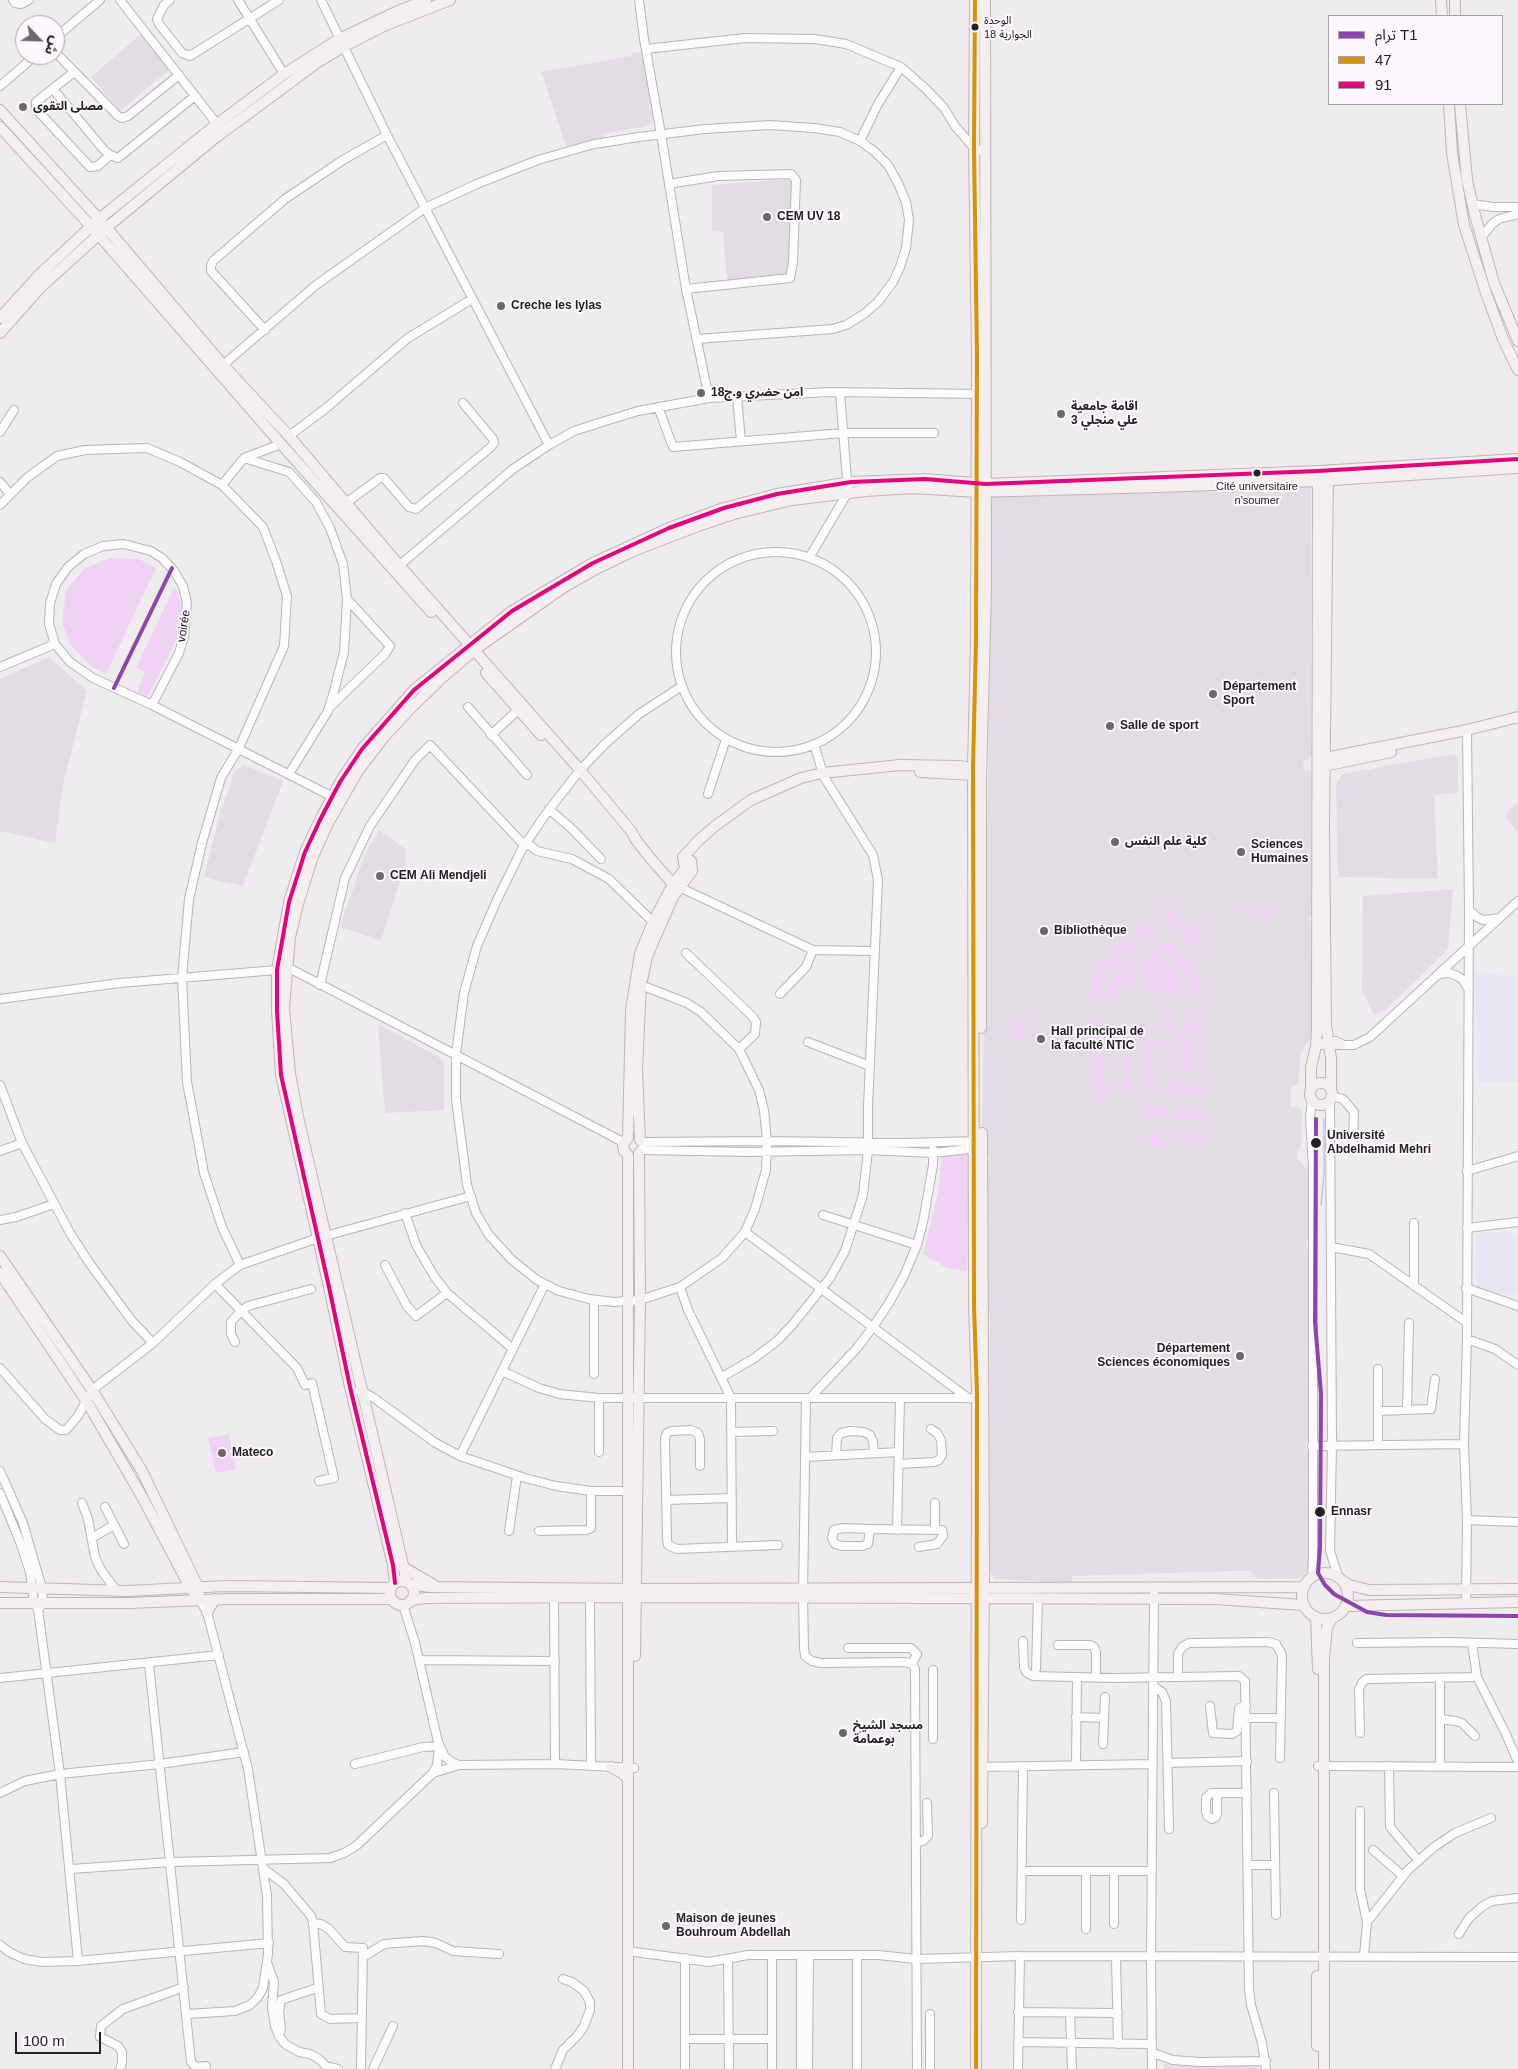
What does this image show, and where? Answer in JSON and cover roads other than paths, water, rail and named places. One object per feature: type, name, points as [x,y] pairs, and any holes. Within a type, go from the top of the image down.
[{"type":"main road","points":[[98,218],[284,74],[396,12],[426,0]]},
{"type":"main road","points":[[0,318],[38,276],[341,43],[450,0]]},
{"type":"main road","points":[[975,0],[979,150],[982,488],[986,588],[975,771],[980,1349],[976,1399],[980,1586],[976,2069]]},
{"type":"main road","points":[[979,150],[985,0]]},
{"type":"main road","points":[[1441,0],[1442,15]]},
{"type":"main road","points":[[1454,0],[1455,15]]},
{"type":"main road","points":[[1449,105],[1452,153],[1464,225],[1486,293],[1518,370]]},
{"type":"main road","points":[[1460,105],[1467,180],[1472,204],[1494,283],[1517,339]]},
{"type":"main road","points":[[0,110],[98,218],[98,229],[280,444],[469,649],[578,772],[628,835],[636,840],[677,886]]},
{"type":"main road","points":[[0,127],[98,229],[289,436],[346,503],[396,568]]},
{"type":"main road","points":[[0,333],[41,287],[98,229]]},
{"type":"main road","points":[[391,1599],[398,1567],[361,1391],[281,1075],[277,1019],[289,902],[305,852],[362,749],[414,690],[469,649],[512,611],[593,562],[662,531],[724,508],[769,496],[924,479],[982,488],[1323,476],[1430,469],[1518,459]]},
{"type":"main road","points":[[1430,469],[1518,468]]},
{"type":"main road","points":[[1322,763],[1328,1043],[1331,1096],[1322,1105],[1316,1104],[1312,1095],[1311,1067],[1316,1046],[1322,763],[1323,476]]},
{"type":"main road","points":[[469,649],[518,710],[578,772]]},
{"type":"main road","points":[[1467,734],[1518,717]]},
{"type":"main road","points":[[1322,763],[1518,724]]},
{"type":"main road","points":[[638,1148],[624,1151],[632,992],[640,954],[652,922],[677,886],[692,871],[690,857],[738,814],[793,786],[823,775],[880,771],[975,771]]},
{"type":"main road","points":[[633,1399],[640,1300],[637,1070],[641,985],[647,957],[677,886]]},
{"type":"main road","points":[[1316,1046],[1328,1043],[1342,1044]]},
{"type":"main road","points":[[1312,1095],[1320,1084],[1326,1085],[1331,1096]]},
{"type":"main road","points":[[626,1140],[636,1137],[638,1148],[628,1301],[633,1399],[631,1768],[635,1952],[633,2069]]},
{"type":"main road","points":[[322,1237],[350,1387],[398,1567],[414,1590],[407,1602]]},
{"type":"main road","points":[[0,1256],[92,1390],[142,1471],[199,1599]]},
{"type":"main road","points":[[0,1274],[87,1402],[194,1587]]},
{"type":"main road","points":[[398,1567],[440,1587]]},
{"type":"main road","points":[[377,1588],[398,1567]]},
{"type":"main road","points":[[1332,1618],[1316,1617],[1306,1610],[1303,1605],[1303,1587],[1312,1576],[1323,1572],[1340,1578],[1349,1585],[1363,1590],[1518,1589]]},
{"type":"main road","points":[[1317,2069],[1324,1658],[1327,1627],[1332,1618],[1346,1606],[1348,1593],[1340,1578]]},
{"type":"main road","points":[[0,1587],[116,1590],[194,1587],[377,1588],[393,1585],[401,1581],[440,1587],[632,1593],[803,1592],[980,1586],[1303,1587]]},
{"type":"main road","points":[[1214,1586],[1215,1599]]},
{"type":"main road","points":[[803,1592],[980,1599],[1215,1599],[1303,1605]]},
{"type":"main road","points":[[0,1603],[38,1605],[199,1599],[391,1599],[396,1603],[426,1598],[590,1598],[632,1593]]},
{"type":"main road","points":[[207,1612],[215,1599]]},
{"type":"main road","points":[[1346,1606],[1518,1602]]},
{"type":"main road","points":[[1316,1617],[1318,1630],[1321,1766]]},
{"type":"main road","points":[[611,1767],[628,1779]]},
{"type":"main road","points":[[628,2069],[628,1779],[631,1768]]},
{"type":"main road","points":[[1320,1956],[1324,2069]]},
{"type":"main road","points":[[978,1957],[981,2069]]},
{"type":"street","points":[[13,0],[15,3],[21,4],[29,0]]},
{"type":"street","points":[[65,30],[100,0]]},
{"type":"street","points":[[120,0],[217,124]]},
{"type":"street","points":[[143,29],[157,19],[164,5],[170,0]]},
{"type":"street","points":[[238,0],[284,74]]},
{"type":"street","points":[[157,19],[182,53],[190,56],[279,0]]},
{"type":"street","points":[[321,0],[387,135],[549,445]]},
{"type":"street","points":[[639,0],[686,289],[709,398]]},
{"type":"street","points":[[646,49],[745,38],[815,39],[846,44],[901,68],[938,102],[954,126],[979,150]]},
{"type":"street","points":[[65,63],[122,118],[128,116],[179,75]]},
{"type":"street","points":[[0,86],[24,65]]},
{"type":"street","points":[[860,141],[878,104],[901,68]]},
{"type":"street","points":[[74,72],[36,102],[36,109],[90,168],[98,166],[110,155]]},
{"type":"street","points":[[53,89],[110,155],[121,157],[195,96]]},
{"type":"street","points":[[223,365],[316,285],[425,208],[479,183],[538,160],[594,144],[705,129],[770,125],[840,132],[860,141],[888,164],[906,202],[909,220],[906,248],[900,267],[893,282],[878,302],[864,314],[846,325],[833,329],[698,339]]},
{"type":"street","points":[[265,330],[212,271],[213,261],[285,198],[343,160],[387,135]]},
{"type":"street","points":[[669,184],[718,176],[790,174],[796,180],[793,262],[790,278],[686,289]]},
{"type":"street","points":[[1472,204],[1493,207],[1518,207]]},
{"type":"street","points":[[1481,238],[1499,219],[1518,214]]},
{"type":"street","points":[[289,436],[325,409],[408,338],[472,299]]},
{"type":"street","points":[[809,558],[847,487],[840,393]]},
{"type":"street","points":[[396,568],[513,469],[549,445],[574,432],[602,422],[658,407],[709,398],[840,393],[982,394]]},
{"type":"street","points":[[737,397],[741,441]]},
{"type":"street","points":[[346,503],[380,478],[384,478],[409,507],[416,509],[491,447],[494,442],[493,439],[463,403]]},
{"type":"street","points":[[658,407],[673,447],[843,433],[934,433]]},
{"type":"street","points":[[0,432],[14,410]]},
{"type":"street","points":[[222,485],[244,458],[280,444]]},
{"type":"street","points":[[0,505],[28,477],[58,456],[85,450],[146,448],[180,462],[222,485],[263,527],[287,596],[284,646],[239,748],[221,778],[202,843],[189,899],[182,978],[187,1082],[204,1173],[222,1228],[240,1265]]},
{"type":"street","points":[[244,458],[289,472],[316,502],[330,528],[343,564],[346,599],[344,652],[330,706]]},
{"type":"street","points":[[0,482],[10,494]]},
{"type":"street","name":"voirée","points":[[124,544],[151,551],[162,558],[174,571],[183,586],[187,603],[184,637],[175,660],[152,705],[93,678],[70,662],[55,644],[50,624],[50,603],[56,584],[68,567],[84,554],[103,546],[124,544]]},
{"type":"street","points":[[784,552],[809,558],[833,570],[854,589],[866,610],[871,623],[875,649],[872,675],[859,706],[844,725],[814,744],[789,751],[750,749],[726,739],[714,731],[695,711],[682,686],[676,660],[679,627],[692,597],[710,577],[732,562],[757,554],[784,552]]},
{"type":"street","points":[[289,774],[330,706],[385,654],[390,646],[346,599]]},
{"type":"street","points":[[0,667],[55,644]]},
{"type":"street","points":[[641,985],[688,1003],[701,1012],[739,1049],[759,1090],[766,1125],[767,1152],[762,1190],[756,1209],[744,1232],[722,1258],[680,1286],[640,1300],[594,1300],[559,1291],[537,1280],[512,1260],[489,1235],[476,1213],[467,1185],[456,1099],[456,1054],[464,993],[477,946],[497,900],[525,844],[549,809],[578,772],[639,714],[682,686]]},
{"type":"street","points":[[152,705],[336,799]]},
{"type":"street","points":[[468,706],[527,774]]},
{"type":"street","points":[[492,735],[518,710]]},
{"type":"street","points":[[1466,1603],[1467,1520],[1464,1444],[1467,1339],[1469,910],[1467,734]]},
{"type":"street","points":[[708,794],[726,739]]},
{"type":"street","points":[[722,1377],[753,1360],[777,1341],[794,1324],[822,1288],[838,1266],[863,1195],[868,1147],[878,880],[873,855],[823,775],[814,744]]},
{"type":"street","points":[[320,985],[345,878],[370,826],[415,760],[430,745],[525,844],[537,851],[572,860],[609,879],[652,922]]},
{"type":"street","points":[[549,809],[572,829],[601,859]]},
{"type":"street","points":[[677,886],[813,950],[874,951]]},
{"type":"street","points":[[1342,1044],[1360,1043],[1370,1037],[1518,901]]},
{"type":"street","points":[[1469,910],[1483,920],[1500,917]]},
{"type":"street","points":[[780,994],[806,967],[813,950]]},
{"type":"street","points":[[686,952],[756,1022],[755,1034],[739,1049]]},
{"type":"street","points":[[0,999],[120,983],[282,969],[320,985],[626,1140]]},
{"type":"street","points":[[1440,974],[1450,973],[1457,976],[1463,980],[1468,989]]},
{"type":"street","points":[[808,1042],[870,1066]]},
{"type":"street","points":[[0,1084],[22,1143],[54,1204],[90,1264],[132,1321],[154,1343]]},
{"type":"street","points":[[1312,1095],[1310,1117],[1313,1168],[1312,1576]]},
{"type":"street","points":[[1340,1578],[1330,1551],[1332,1446],[1331,1096],[1343,1099],[1354,1112],[1352,1147]]},
{"type":"street","points":[[638,1148],[767,1140],[933,1153],[978,1145]]},
{"type":"street","points":[[0,1151],[22,1143]]},
{"type":"street","points":[[638,1148],[767,1152],[932,1143],[978,1145]]},
{"type":"street","points":[[912,1664],[904,1662],[821,1663],[809,1660],[804,1652],[805,1457],[808,1398],[857,1348],[873,1327],[889,1303],[917,1246],[929,1192],[933,1153],[932,1143]]},
{"type":"street","points":[[1467,1171],[1518,1156]]},
{"type":"street","points":[[0,1368],[45,1419],[60,1430],[66,1430],[72,1425],[87,1402],[92,1390],[154,1343],[215,1284],[240,1265],[322,1237],[471,1196]]},
{"type":"street","points":[[0,1220],[16,1217],[54,1204]]},
{"type":"street","points":[[405,1213],[416,1244],[434,1276],[447,1293],[514,1348]]},
{"type":"street","points":[[822,1215],[917,1246]]},
{"type":"street","points":[[1467,1228],[1518,1222]]},
{"type":"street","points":[[1414,1224],[1414,1286]]},
{"type":"street","points":[[744,1232],[822,1288],[948,1384],[976,1399]]},
{"type":"street","points":[[1331,1247],[1369,1254],[1466,1322]]},
{"type":"street","points":[[385,1265],[407,1306],[416,1316],[419,1316],[447,1293]]},
{"type":"street","points":[[215,1284],[297,1368],[305,1385],[312,1383],[334,1478],[320,1481]]},
{"type":"street","points":[[460,1456],[545,1284]]},
{"type":"street","points":[[680,1286],[688,1310],[731,1398],[732,1548]]},
{"type":"street","points":[[1466,1288],[1516,1304]]},
{"type":"street","points":[[235,1342],[231,1334],[231,1322],[248,1306],[311,1289]]},
{"type":"street","points":[[594,1300],[594,1374]]},
{"type":"street","points":[[1408,1410],[1409,1323]]},
{"type":"street","points":[[1467,1339],[1495,1349],[1518,1365]]},
{"type":"street","points":[[1378,1369],[1378,1444]]},
{"type":"street","points":[[502,1371],[522,1382],[559,1394],[599,1398],[976,1399]]},
{"type":"street","points":[[1379,1411],[1430,1410],[1433,1407],[1435,1379]]},
{"type":"street","points":[[943,1398],[948,1384]]},
{"type":"street","points":[[350,1387],[361,1391],[379,1402],[434,1442],[460,1456],[516,1476],[556,1486],[591,1490],[633,1491]]},
{"type":"street","points":[[599,1398],[599,1452]]},
{"type":"street","points":[[897,1530],[900,1398]]},
{"type":"street","points":[[899,1464],[939,1460],[942,1455],[941,1440],[937,1433],[930,1429]]},
{"type":"street","points":[[700,1466],[700,1439],[698,1432],[691,1430],[667,1433],[667,1543],[670,1548],[778,1546]]},
{"type":"street","points":[[732,1432],[773,1431]]},
{"type":"street","points":[[836,1455],[837,1438],[841,1434],[850,1431],[864,1432],[870,1435],[873,1441],[874,1453]]},
{"type":"street","points":[[1312,1446],[1464,1444]]},
{"type":"street","points":[[805,1457],[899,1452]]},
{"type":"street","points":[[0,1471],[23,1522],[37,1588],[71,1869],[78,1961]]},
{"type":"street","points":[[509,1531],[516,1476]]},
{"type":"street","points":[[540,1531],[586,1530],[591,1528],[591,1490]]},
{"type":"street","points":[[0,1493],[37,1588]]},
{"type":"street","points":[[666,1500],[732,1498]]},
{"type":"street","points":[[82,1502],[88,1519],[95,1557],[101,1570],[116,1590]]},
{"type":"street","points":[[935,1503],[935,1529]]},
{"type":"street","points":[[105,1507],[124,1544]]},
{"type":"street","points":[[1467,1520],[1518,1522]]},
{"type":"street","points":[[92,1538],[114,1525]]},
{"type":"street","points":[[870,1529],[869,1542],[864,1546],[838,1546],[833,1542],[832,1534],[837,1528],[940,1529],[943,1532],[941,1541],[933,1546],[919,1547]]},
{"type":"street","points":[[1152,2069],[1154,1586]]},
{"type":"street","points":[[554,1598],[555,1764]]},
{"type":"street","points":[[590,1598],[591,1766]]},
{"type":"street","points":[[187,2014],[235,2011],[245,2008],[254,2002],[261,1993],[268,1965],[267,1896],[264,1869],[244,1752],[207,1612],[199,1599]]},
{"type":"street","points":[[1036,1669],[1038,1599]]},
{"type":"street","points":[[407,1602],[439,1746],[445,1757],[459,1765]]},
{"type":"street","points":[[1023,1641],[1024,1668],[1030,1675],[1153,1682],[1178,1676],[1242,1677],[1246,1683],[1248,1956],[1251,2005],[1266,2065],[1173,2060],[1152,2053]]},
{"type":"street","points":[[1178,1676],[1178,1654],[1182,1647],[1189,1643],[1272,1642],[1279,1647],[1282,1655],[1280,1758]]},
{"type":"street","points":[[1357,1643],[1449,1642],[1518,1644]]},
{"type":"street","points":[[1472,1644],[1477,1677],[1518,1762]]},
{"type":"street","points":[[1058,1645],[1090,1645],[1094,1647],[1096,1652],[1096,1678]]},
{"type":"street","points":[[848,1648],[911,1648],[916,1654],[912,1664],[916,1672],[917,1706],[917,2069]]},
{"type":"street","points":[[0,1678],[219,1656]]},
{"type":"street","points":[[419,1660],[555,1661]]},
{"type":"street","points":[[149,1664],[192,2063],[196,2067],[206,2066]]},
{"type":"street","points":[[933,1670],[933,1739]]},
{"type":"street","points":[[1360,1733],[1359,1689],[1364,1681],[1372,1678],[1477,1677]]},
{"type":"street","points":[[1076,1764],[1077,1678]]},
{"type":"street","points":[[1440,1678],[1440,1766]]},
{"type":"street","points":[[1153,1682],[1162,1692],[1166,1701],[1169,1829]]},
{"type":"street","points":[[1103,1744],[1106,1697]]},
{"type":"street","points":[[1210,1706],[1213,1734],[1232,1734],[1237,1731],[1239,1708],[1246,1705]]},
{"type":"street","points":[[917,1706],[933,1706]]},
{"type":"street","points":[[1076,1717],[1104,1718]]},
{"type":"street","points":[[1246,1718],[1281,1718]]},
{"type":"street","points":[[1440,1719],[1456,1720],[1462,1723],[1475,1736]]},
{"type":"street","points":[[355,1764],[423,1747],[439,1746]]},
{"type":"street","points":[[71,1869],[171,1862],[323,1859],[344,1853],[362,1842],[434,1773],[439,1746]]},
{"type":"street","points":[[0,1793],[26,1780],[60,1774],[160,1764],[244,1752]]},
{"type":"street","points":[[1168,1763],[1247,1760]]},
{"type":"street","points":[[434,1773],[459,1765],[555,1764],[631,1768]]},
{"type":"street","points":[[979,1767],[1153,1764]]},
{"type":"street","points":[[1021,1920],[1023,1766]]},
{"type":"street","points":[[1321,1766],[1518,1767]]},
{"type":"street","points":[[1389,1766],[1390,1827],[1418,1860]]},
{"type":"street","points":[[1217,1793],[1247,1793]]},
{"type":"street","points":[[1274,1793],[1276,1915]]},
{"type":"street","points":[[916,1842],[925,1840],[928,1836],[927,1803]]},
{"type":"street","points":[[1360,1811],[1360,1889],[1367,1922],[1364,1956]]},
{"type":"street","points":[[1367,1922],[1418,1860],[1455,1833],[1491,1818]]},
{"type":"street","points":[[1373,1850],[1403,1876]]},
{"type":"street","points":[[1248,1865],[1275,1865]]},
{"type":"street","points":[[264,1869],[284,1884],[307,1910],[313,1923],[320,2012],[325,2018],[362,2018]]},
{"type":"street","points":[[1023,1871],[1152,1871]]},
{"type":"street","points":[[1086,1871],[1086,1929]]},
{"type":"street","points":[[1114,1871],[1114,1924]]},
{"type":"street","points":[[1459,1934],[1469,1918],[1483,1906],[1492,1901],[1518,1898]]},
{"type":"street","points":[[313,1923],[321,1924],[329,1929],[345,1946],[353,1949],[362,1946],[361,2069]]},
{"type":"street","points":[[363,1957],[384,1944],[423,1941],[436,1943],[453,1951],[499,1954]]},
{"type":"street","points":[[0,1945],[9,1952],[42,1962],[78,1961],[268,1943]]},
{"type":"street","points":[[635,1952],[709,1962],[748,1955],[857,1956],[916,1959],[1020,1956],[1116,1958],[1248,1956],[1518,1957]]},
{"type":"street","points":[[772,1955],[772,2069]]},
{"type":"street","points":[[800,2069],[805,1956]]},
{"type":"street","points":[[805,1956],[808,2069]]},
{"type":"street","points":[[857,1956],[857,2069]]},
{"type":"street","points":[[1018,2069],[1020,1956]]},
{"type":"street","points":[[685,1958],[685,2069]]},
{"type":"street","points":[[1116,1958],[1118,2044]]},
{"type":"street","points":[[728,1960],[729,2069]]},
{"type":"street","points":[[268,1965],[274,1982],[272,2007],[275,2026],[279,2036],[285,2044],[299,2052],[310,2054],[319,2059],[327,2069],[338,2069]]},
{"type":"street","points":[[555,2069],[563,2050],[584,2026],[590,2010],[590,2002],[584,1991],[563,1978]]},
{"type":"street","points":[[120,2069],[122,2052],[118,2046],[100,2037],[102,2026],[123,2009],[184,1987]]},
{"type":"street","points":[[279,2036],[281,2029],[279,2012],[281,2000],[317,1988]]},
{"type":"street","points":[[1018,2012],[1118,2013]]},
{"type":"street","points":[[1070,2013],[1072,2069]]},
{"type":"street","points":[[930,2014],[930,2069]]},
{"type":"street","points":[[372,2069],[393,2026]]},
{"type":"street","points":[[685,2039],[772,2039]]},
{"type":"street","points":[[1018,2042],[1151,2044]]},
{"type":"street","points":[[916,2050],[930,2049]]},
{"type":"tram line","points":[[114,688],[172,568]]},
{"type":"tram line","name":"T1","points":[[114,688],[172,568]]},
{"type":"tram line","name":"T1","points":[[1316,1119],[1315,1322],[1321,1394],[1320,1547],[1318,1573],[1325,1585],[1334,1594],[1367,1612],[1386,1615],[1518,1616]]},
{"type":"tram line","points":[[1321,1205],[1324,1175],[1324,1119]]},
{"type":"place","name":"الوحدة الجوارية 18","points":[[975,27]]},
{"type":"place","name":"مصلى التقوى","points":[[23,107]]},
{"type":"place","name":"CEM UV 18","points":[[767,217]]},
{"type":"place","name":"Creche les lylas","points":[[501,306]]},
{"type":"place","name":"امن حضري و.ج18","points":[[701,393]]},
{"type":"place","name":"اقامة جامعية علي منجلي 3","points":[[1061,414]]},
{"type":"place","name":"Cité universitaire n'soumer","points":[[1257,473]]},
{"type":"place","name":"Département Sport","points":[[1213,694]]},
{"type":"place","name":"Salle de sport","points":[[1110,726]]},
{"type":"place","name":"كلية علم النفس","points":[[1115,842]]},
{"type":"place","name":"Sciences Humaines","points":[[1241,852]]},
{"type":"place","name":"CEM Ali Mendjeli","points":[[380,876]]},
{"type":"place","name":"Bibliothèque","points":[[1044,931]]},
{"type":"place","name":"Hall principal de la faculté NTIC","points":[[1041,1039]]},
{"type":"place","name":"Université Abdelhamid Mehri","points":[[1316,1143]]},
{"type":"place","name":"Département Sciences économiques","points":[[1240,1356]]},
{"type":"place","name":"Mateco","points":[[222,1453]]},
{"type":"place","name":"Ennasr","points":[[1320,1512]]},
{"type":"place","name":"مسجد الشيخ بوعمامة","points":[[843,1733]]},
{"type":"place","name":"Maison de jeunes Bouhroum Abdellah","points":[[666,1926]]}]
